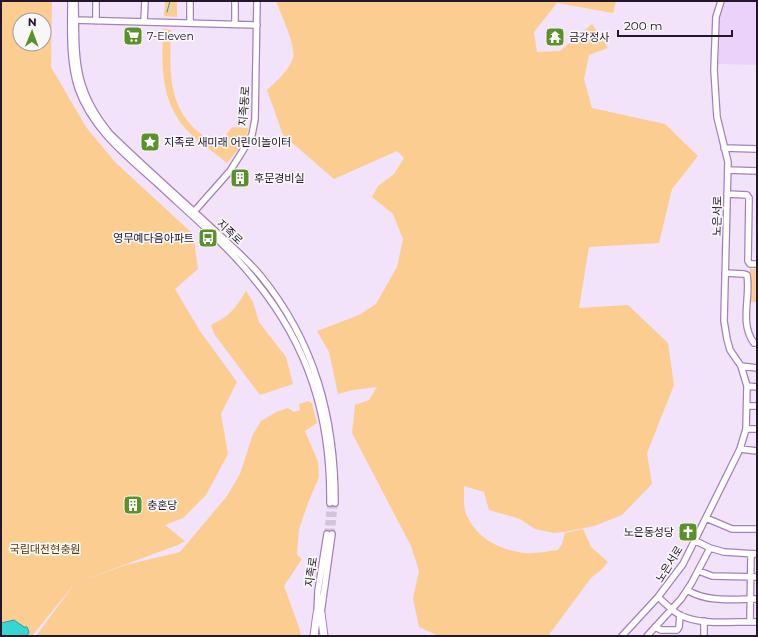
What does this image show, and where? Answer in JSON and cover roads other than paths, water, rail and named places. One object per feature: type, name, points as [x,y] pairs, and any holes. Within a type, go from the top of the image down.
[{"type":"main road","points":[[314,636],[319,613]]},
{"type":"main road","points":[[318,636],[319,613]]},
{"type":"main road","points":[[319,613],[323,636]]},
{"type":"street","name":"지족로","points":[[70,1],[78,70],[82,87],[96,115],[110,134],[193,214],[229,244],[260,275],[280,304],[302,341],[318,380],[328,419],[334,464],[332,503]]},
{"type":"street","name":"지족로","points":[[73,20],[75,1]]},
{"type":"street","points":[[96,1],[96,21]]},
{"type":"street","points":[[144,22],[145,1]]},
{"type":"street","points":[[190,1],[190,23]]},
{"type":"street","points":[[235,1],[235,24]]},
{"type":"street","name":"지족동로","points":[[193,214],[232,173],[254,127],[257,1]]},
{"type":"street","name":"노은서로","points":[[622,636],[658,597],[683,564],[740,449],[746,428],[747,386],[741,366],[730,350],[724,321],[728,162],[717,116],[714,70],[716,17],[721,1]]},
{"type":"street","points":[[73,20],[257,25]]},
{"type":"street","points":[[724,148],[757,149]]},
{"type":"street","points":[[728,170],[757,171]]},
{"type":"street","points":[[727,194],[747,195],[750,198],[748,261],[750,264],[757,264]]},
{"type":"street","points":[[725,273],[746,275],[746,327],[751,340],[754,343],[757,343]]},
{"type":"street","points":[[741,366],[757,368]]},
{"type":"street","points":[[747,386],[757,386]]},
{"type":"street","points":[[747,406],[757,406]]},
{"type":"street","points":[[746,428],[757,429]]},
{"type":"street","points":[[740,449],[757,451]]},
{"type":"street","points":[[706,518],[732,528],[757,530]]},
{"type":"street","name":"지족로","points":[[319,613],[318,591],[329,534]]},
{"type":"street","points":[[694,540],[710,548],[724,552],[754,554],[750,577],[750,621]]},
{"type":"street","points":[[647,636],[681,599],[699,571],[710,548]]},
{"type":"street","points":[[699,571],[712,576],[757,577]]},
{"type":"street","points":[[687,590],[707,598],[757,599]]},
{"type":"street","points":[[658,597],[671,609],[688,618],[704,621],[757,622]]},
{"type":"street","points":[[655,627],[661,630],[677,630],[679,627],[680,615]]},
{"type":"street","points":[[704,621],[704,636]]},
{"type":"waterway","points":[[167,12],[170,1]]},
{"type":"tunnel","points":[[327,534],[330,503]]},
{"type":"tunnel","points":[[332,534],[335,503]]},
{"type":"place","name":"7-Eleven","points":[[133,36]]},
{"type":"place","name":"금강정사","points":[[555,37]]},
{"type":"place","name":"지족로 새미래 어린이놀이터","points":[[150,142]]},
{"type":"place","name":"후문경비실","points":[[240,178]]},
{"type":"place","name":"영무예다음아파트","points":[[208,238]]},
{"type":"place","name":"충혼당","points":[[133,505]]},
{"type":"place","name":"노은동성당","points":[[688,532]]},
{"type":"park label","name":"국립대전현충원","points":[[45,549]]}]
